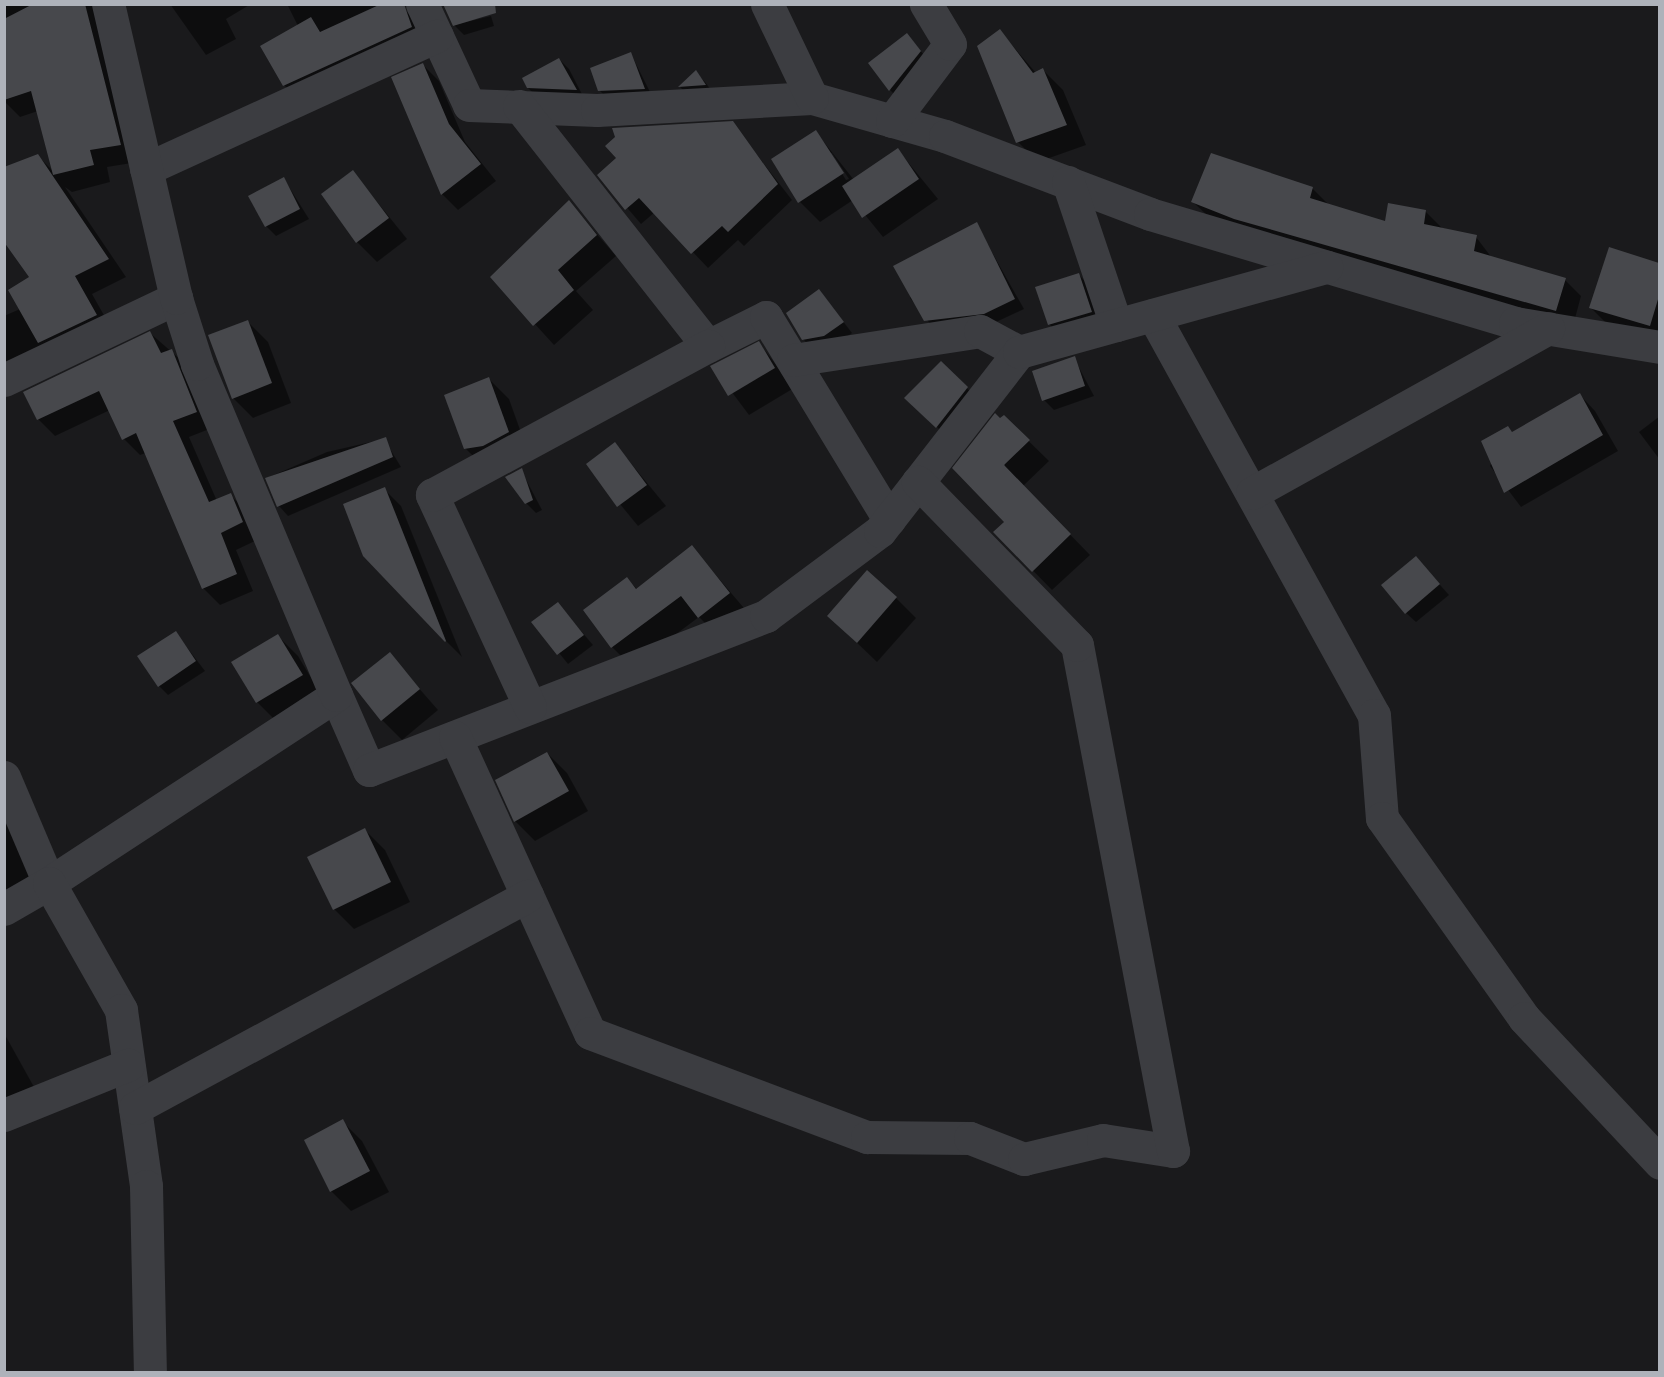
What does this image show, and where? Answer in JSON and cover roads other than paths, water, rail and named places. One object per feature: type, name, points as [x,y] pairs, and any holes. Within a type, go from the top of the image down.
[{"type":"street","points":[[108,4],[176,298],[217,418],[369,770],[765,616],[889,519],[1019,352],[1326,267]]},
{"type":"street","points":[[422,4],[470,105],[597,110],[812,98],[892,121],[1068,182],[1149,214],[1326,267],[1548,328],[1659,347]]},
{"type":"street","points":[[766,4],[812,98]]},
{"type":"street","points":[[892,121],[950,44],[926,4]]},
{"type":"street","points":[[146,170],[437,36]]},
{"type":"street","points":[[519,106],[708,346]]},
{"type":"street","points":[[1068,182],[1116,326]]},
{"type":"street","points":[[4,380],[176,298]]},
{"type":"street","points":[[1153,315],[1374,715],[1382,818],[1524,1018],[1659,1163]]},
{"type":"street","points":[[531,707],[432,495],[708,346],[766,317],[889,519]]},
{"type":"street","points":[[1252,493],[1548,328]]},
{"type":"street","points":[[794,360],[980,331],[1019,352]]},
{"type":"street","points":[[455,737],[590,1033],[867,1137],[970,1138],[1024,1159],[1104,1140],[1173,1151],[1077,645],[918,482]]},
{"type":"street","points":[[4,909],[49,883],[336,695]]},
{"type":"street","points":[[4,777],[49,883],[121,1010],[146,1186],[150,1372]]},
{"type":"street","points":[[135,1108],[527,896]]},
{"type":"street","points":[[4,1115],[128,1065]]}]
